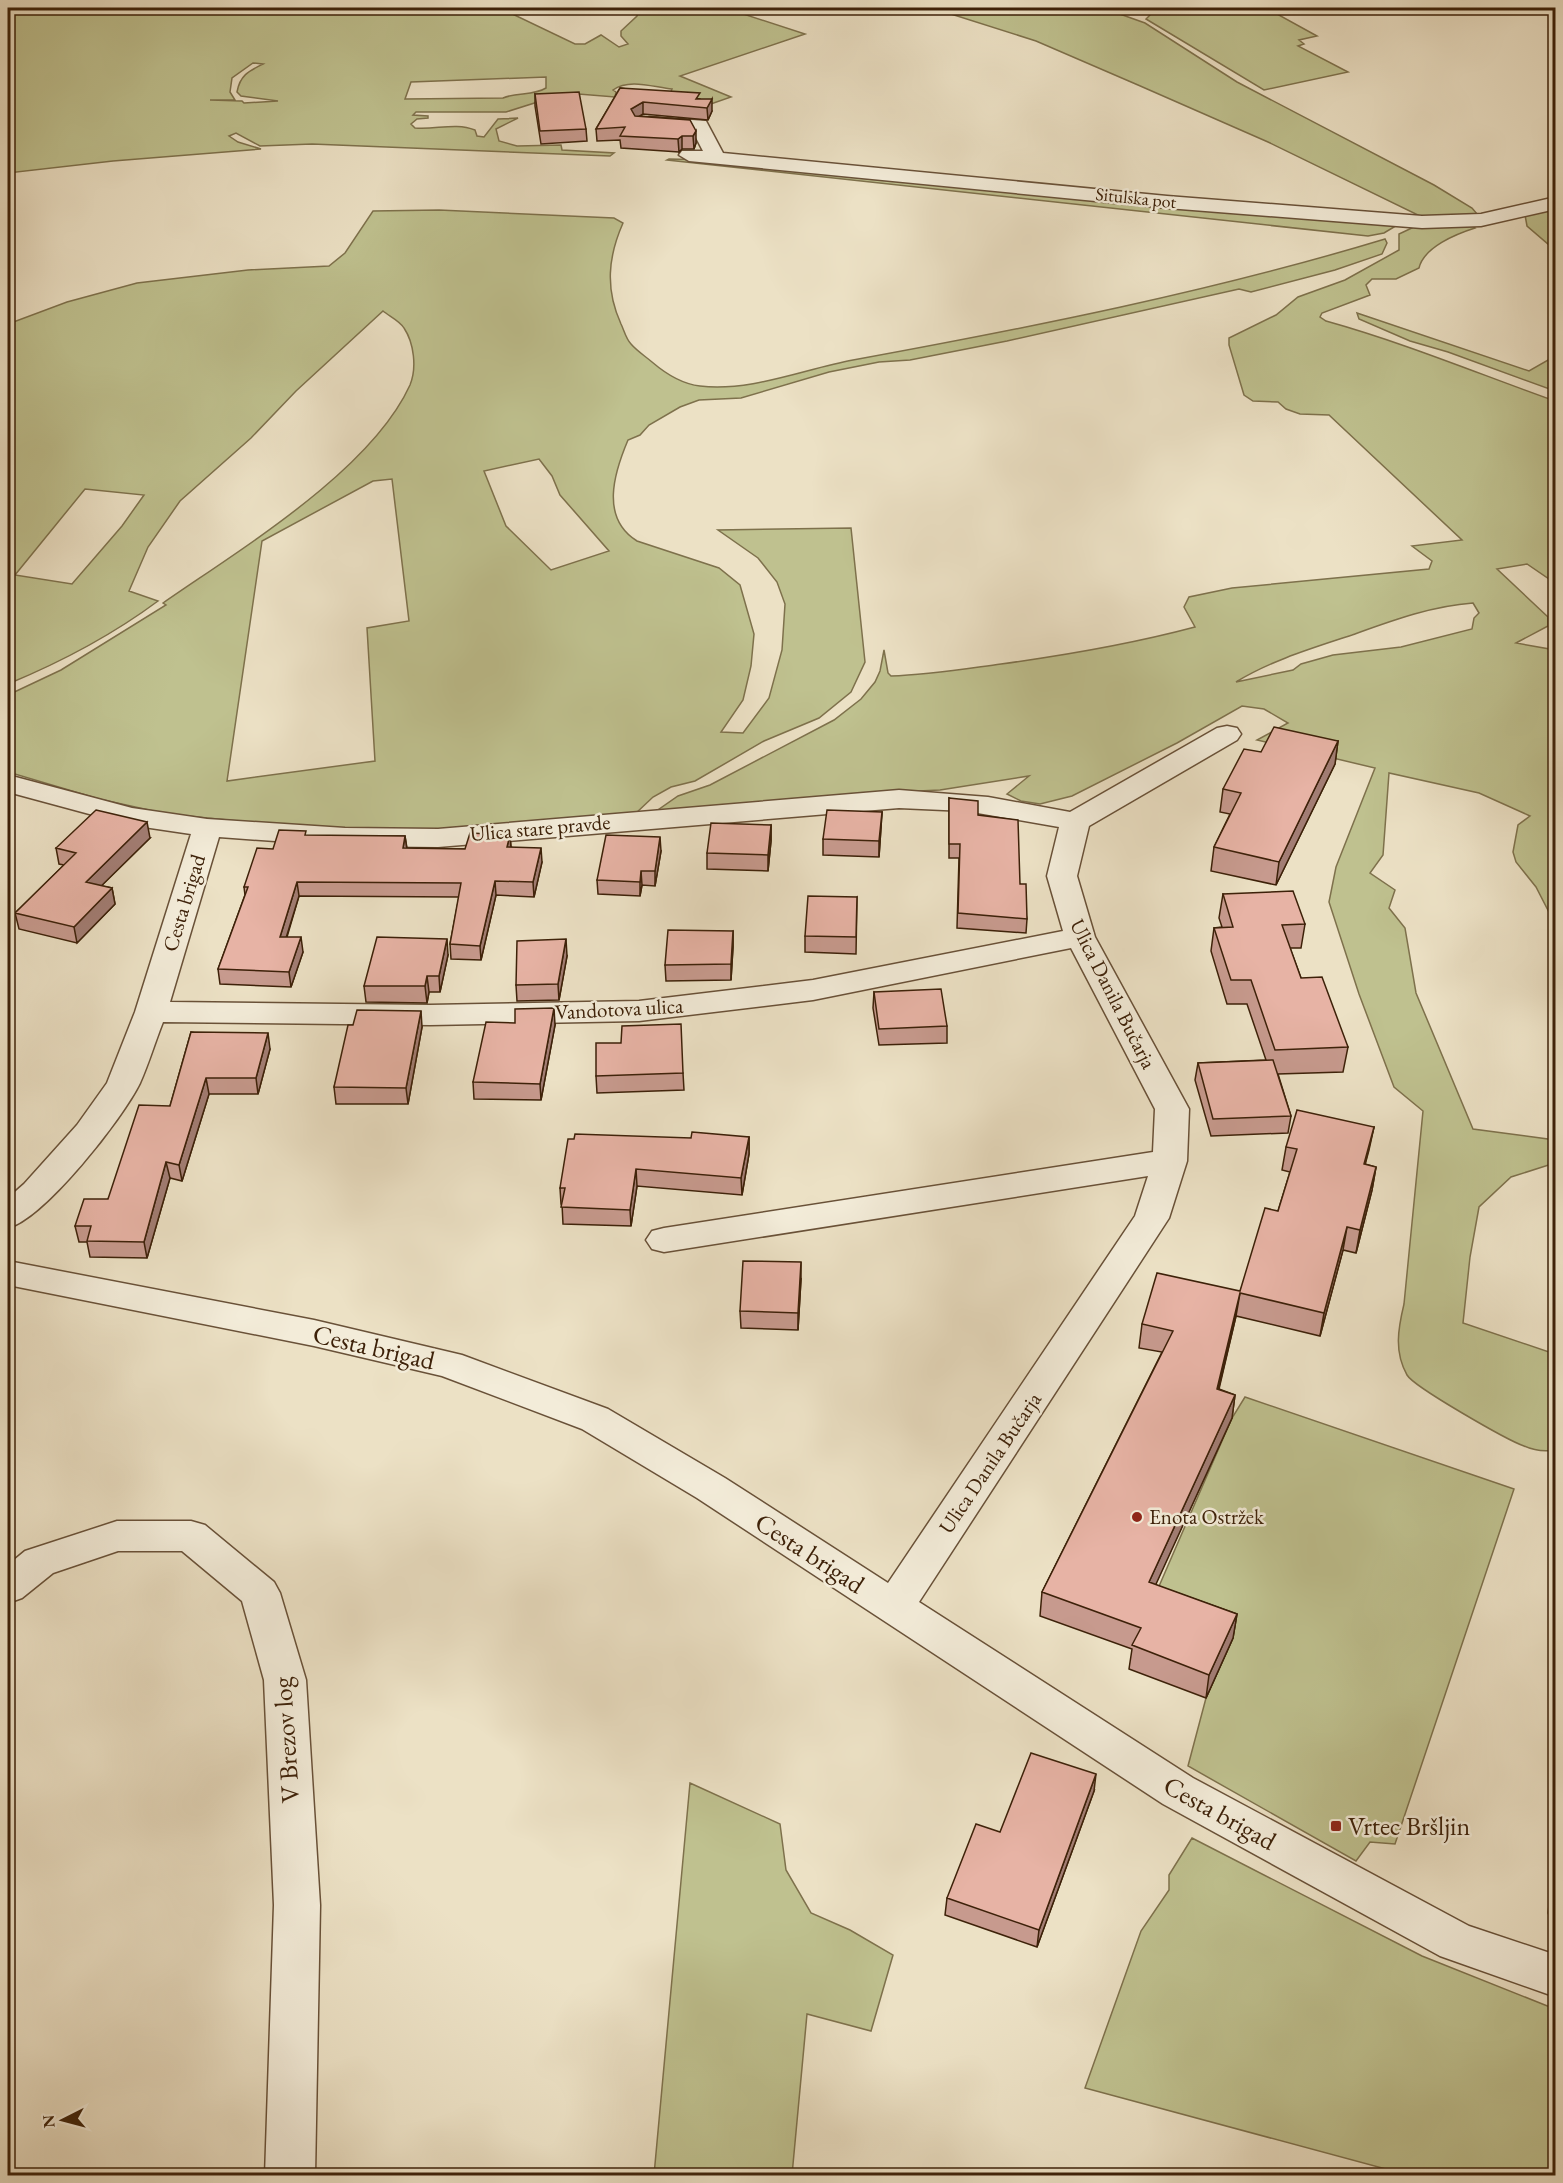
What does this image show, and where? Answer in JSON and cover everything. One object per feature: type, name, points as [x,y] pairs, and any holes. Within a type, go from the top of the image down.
[{"type":"street","points":[[643,122],[699,125],[715,156]]},
{"type":"street","name":"Situlska pot","points":[[689,155],[1167,202],[1422,222],[1481,220],[1556,203]]},
{"type":"street","points":[[1075,822],[1098,806],[1227,734]]},
{"type":"street","name":"Ulica stare pravde","points":[[8,783],[130,816],[207,828],[345,837],[438,838],[899,799],[949,799],[1005,806],[1075,822]]},
{"type":"street","name":"Ulica Danila Bučarja","points":[[894,1608],[1152,1218],[1170,1161],[1172,1109],[1080,937],[1062,876],[1075,822]]},
{"type":"street","name":"Cesta brigad","points":[[8,1216],[36,1192],[89,1132],[123,1084],[151,1012],[207,828]]},
{"type":"street","name":"Vandotova ulica","points":[[151,1012],[430,1015],[639,1011],[813,990],[1080,937]]},
{"type":"street","points":[[664,1240],[1170,1161]]},
{"type":"street","name":"Cesta brigad","points":[[8,1273],[314,1333],[449,1364],[516,1387],[596,1419],[711,1488],[1178,1791],[1456,1942],[1556,1976]]},
{"type":"street","name":"V Brezov log","points":[[8,1587],[39,1562],[117,1536],[191,1536],[260,1593],[285,1680],[297,1905],[290,2175]]},
{"type":"green space","points":[[8,8],[500,8],[575,44],[585,44],[601,35],[619,47],[628,44],[621,36],[621,31],[637,16],[639,8],[725,8],[805,34],[680,76],[731,97],[708,105],[667,101],[672,89],[626,84],[613,90],[616,92],[615,97],[566,93],[506,112],[416,112],[413,115],[428,116],[428,118],[417,119],[411,124],[415,128],[453,126],[468,128],[475,130],[477,136],[484,137],[498,119],[518,118],[496,129],[499,141],[517,146],[561,145],[562,150],[614,153],[610,156],[312,144],[260,146],[236,133],[229,136],[238,142],[261,149],[113,161],[8,173]],"holes":[[[253,63],[263,64],[246,74],[240,81],[237,92],[241,96],[278,101],[244,103],[242,101],[210,100],[235,100],[230,92],[232,78]],[[546,77],[546,88],[503,98],[405,99],[411,82]]]},
{"type":"green space","points":[[932,8],[1103,8],[1145,23],[1237,82],[1434,185],[1472,208],[1478,215],[1424,218],[1268,142],[1036,41]]},
{"type":"green space","points":[[1151,8],[1266,8],[1317,36],[1299,40],[1304,44],[1298,46],[1348,72],[1264,90],[1146,19],[1155,10]]},
{"type":"green space","points":[[667,160],[712,160],[1399,224],[1384,233],[1368,236]]},
{"type":"green space","points":[[1554,208],[1555,250],[1527,226],[1525,215]]},
{"type":"green space","points":[[439,210],[614,218],[623,223],[614,248],[610,273],[612,298],[628,340],[633,347],[674,378],[693,385],[719,387],[758,383],[853,360],[1121,307],[1253,276],[1385,239],[1387,243],[1382,254],[1335,270],[1251,292],[1239,289],[1007,341],[910,360],[879,362],[829,372],[741,398],[699,400],[680,407],[649,425],[640,435],[628,440],[618,466],[613,494],[614,508],[625,531],[637,541],[719,568],[740,585],[754,634],[751,666],[743,700],[721,732],[743,733],[769,698],[782,650],[785,604],[777,582],[758,558],[718,530],[851,528],[865,662],[851,692],[819,718],[764,741],[695,781],[671,787],[653,797],[635,814],[428,833],[258,823],[167,814],[99,799],[8,772],[8,695],[61,670],[166,605],[163,603],[264,533],[335,478],[366,448],[391,417],[410,385],[414,363],[410,341],[404,328],[383,311],[296,391],[251,438],[180,501],[148,547],[129,591],[158,601],[122,626],[85,647],[8,684],[8,324],[67,302],[137,283],[248,270],[329,266],[345,253],[373,211]],"holes":[[[539,459],[552,476],[560,495],[609,551],[551,570],[506,526],[484,471]],[[392,479],[409,621],[367,628],[375,761],[227,781],[262,541],[373,481]],[[85,489],[144,495],[122,526],[72,584],[15,575]]]},
{"type":"green space","points":[[1471,225],[1475,228],[1442,242],[1427,254],[1419,268],[1396,279],[1372,279],[1366,285],[1370,295],[1322,313],[1320,317],[1555,401],[1555,583],[1527,564],[1497,569],[1548,617],[1548,626],[1516,643],[1555,650],[1555,924],[1536,887],[1516,862],[1513,852],[1518,825],[1530,816],[1479,793],[1389,773],[1383,855],[1370,873],[1395,890],[1389,908],[1405,928],[1416,993],[1473,1129],[1555,1140],[1555,1163],[1511,1177],[1479,1207],[1470,1257],[1463,1323],[1555,1354],[1555,1450],[1551,1451],[1536,1450],[1514,1442],[1443,1401],[1407,1375],[1400,1358],[1399,1331],[1404,1304],[1423,1111],[1394,1087],[1359,994],[1329,902],[1336,867],[1375,768],[1257,740],[1288,723],[1264,709],[1242,706],[1177,743],[1072,796],[1040,804],[1021,801],[1007,794],[1029,776],[940,790],[853,794],[655,812],[678,796],[710,785],[834,720],[861,699],[875,682],[880,671],[884,650],[888,673],[891,676],[1026,661],[1123,644],[1195,627],[1184,607],[1189,597],[1232,588],[1429,569],[1432,561],[1412,546],[1462,540],[1329,415],[1300,414],[1286,409],[1278,402],[1253,401],[1244,395],[1229,345],[1229,338],[1276,315],[1298,297],[1345,280],[1399,250],[1399,234],[1416,226]],"holes":[[[1473,603],[1479,613],[1474,618],[1472,629],[1401,647],[1333,655],[1301,664],[1293,670],[1236,682],[1293,655],[1411,615],[1442,607]]]},
{"type":"green space","points":[[1357,313],[1529,371],[1555,356],[1555,391],[1448,352],[1410,341],[1359,319]]},
{"type":"green space","points":[[1245,1397],[1514,1489],[1395,1844],[1370,1842],[1356,1861],[1188,1766],[1206,1698],[1233,1638],[1150,1607],[1232,1418]]},
{"type":"green space","points":[[690,1783],[780,1824],[786,1870],[811,1913],[850,1930],[893,1955],[871,2031],[807,2014],[792,2175],[654,2175]]},
{"type":"green space","points":[[1192,1838],[1422,1956],[1555,2009],[1555,2175],[1408,2175],[1085,2088],[1141,1931],[1169,1890],[1169,1875]]},
{"type":"green space","points":[[1555,1857],[1555,1931],[1548,1913]]},
{"type":"building","points":[[620,88],[700,93],[696,99],[712,99],[707,108],[643,102],[631,109],[635,116],[690,120],[696,131],[693,136],[682,136],[678,139],[620,136],[625,127],[596,129]]},
{"type":"building","points":[[579,92],[586,129],[540,131],[535,94]]},
{"type":"building","points":[[1274,727],[1338,741],[1279,862],[1214,847],[1241,793],[1223,789],[1244,749],[1261,752]]},
{"type":"building","points":[[949,798],[978,801],[978,815],[1018,820],[1020,884],[1026,884],[1027,919],[958,913],[960,844],[949,844]]},
{"type":"building","points":[[96,810],[147,822],[86,882],[112,888],[74,927],[15,913],[76,853],[56,848]]},
{"type":"building","points":[[827,810],[882,812],[879,841],[823,839]]},
{"type":"building","points":[[711,823],[771,825],[768,855],[707,853]]},
{"type":"building","points":[[279,830],[306,831],[305,835],[405,836],[403,848],[465,849],[470,833],[510,835],[507,847],[541,848],[533,882],[495,881],[480,946],[450,944],[461,883],[297,882],[280,937],[301,937],[289,972],[218,969],[248,887],[244,887],[257,848],[273,849]]},
{"type":"building","points":[[606,835],[660,837],[655,871],[641,871],[640,882],[597,880]]},
{"type":"building","points":[[1293,891],[1305,924],[1282,925],[1301,978],[1322,977],[1348,1047],[1275,1050],[1251,980],[1231,980],[1214,928],[1233,927],[1223,894]]},
{"type":"building","points":[[808,896],[857,897],[856,937],[805,936]]},
{"type":"building","points":[[668,930],[733,931],[731,964],[665,965]]},
{"type":"building","points":[[377,937],[447,939],[439,976],[427,976],[425,986],[364,986]]},
{"type":"building","points":[[566,939],[558,984],[516,985],[517,941]]},
{"type":"building","points":[[941,989],[947,1026],[879,1029],[874,992]]},
{"type":"building","points":[[554,1008],[540,1084],[473,1082],[486,1022],[515,1023],[515,1009]]},
{"type":"building","points":[[357,1010],[421,1011],[406,1088],[334,1087],[348,1025],[353,1025]]},
{"type":"building","points":[[681,1024],[683,1073],[596,1076],[596,1043],[621,1043],[622,1026]]},
{"type":"building","points":[[191,1032],[268,1033],[256,1078],[206,1078],[179,1165],[166,1162],[144,1242],[87,1241],[91,1226],[75,1226],[84,1199],[108,1199],[139,1105],[170,1106]]},
{"type":"building","points":[[1273,1060],[1291,1116],[1213,1119],[1198,1063]]},
{"type":"building","points":[[1297,1110],[1374,1127],[1364,1164],[1376,1167],[1360,1230],[1347,1227],[1324,1313],[1240,1293],[1217,1389],[1235,1395],[1149,1582],[1237,1614],[1209,1675],[1132,1645],[1141,1628],[1042,1592],[1173,1331],[1142,1324],[1157,1273],[1240,1291],[1265,1208],[1278,1211],[1297,1149],[1286,1147]]},
{"type":"building","points":[[692,1132],[749,1137],[741,1178],[636,1169],[630,1210],[561,1207],[565,1188],[560,1188],[568,1139],[574,1139],[575,1134],[691,1138]]},
{"type":"building","points":[[743,1261],[801,1262],[798,1313],[740,1311]]},
{"type":"building","points":[[1031,1753],[1096,1774],[1039,1930],[947,1898],[976,1824],[1000,1832]]},
{"type":"place","name":"Enota Ostržek","points":[[1137,1517]]},
{"type":"place","name":"Vrtec Bršljin","points":[[1336,1826]]}]
